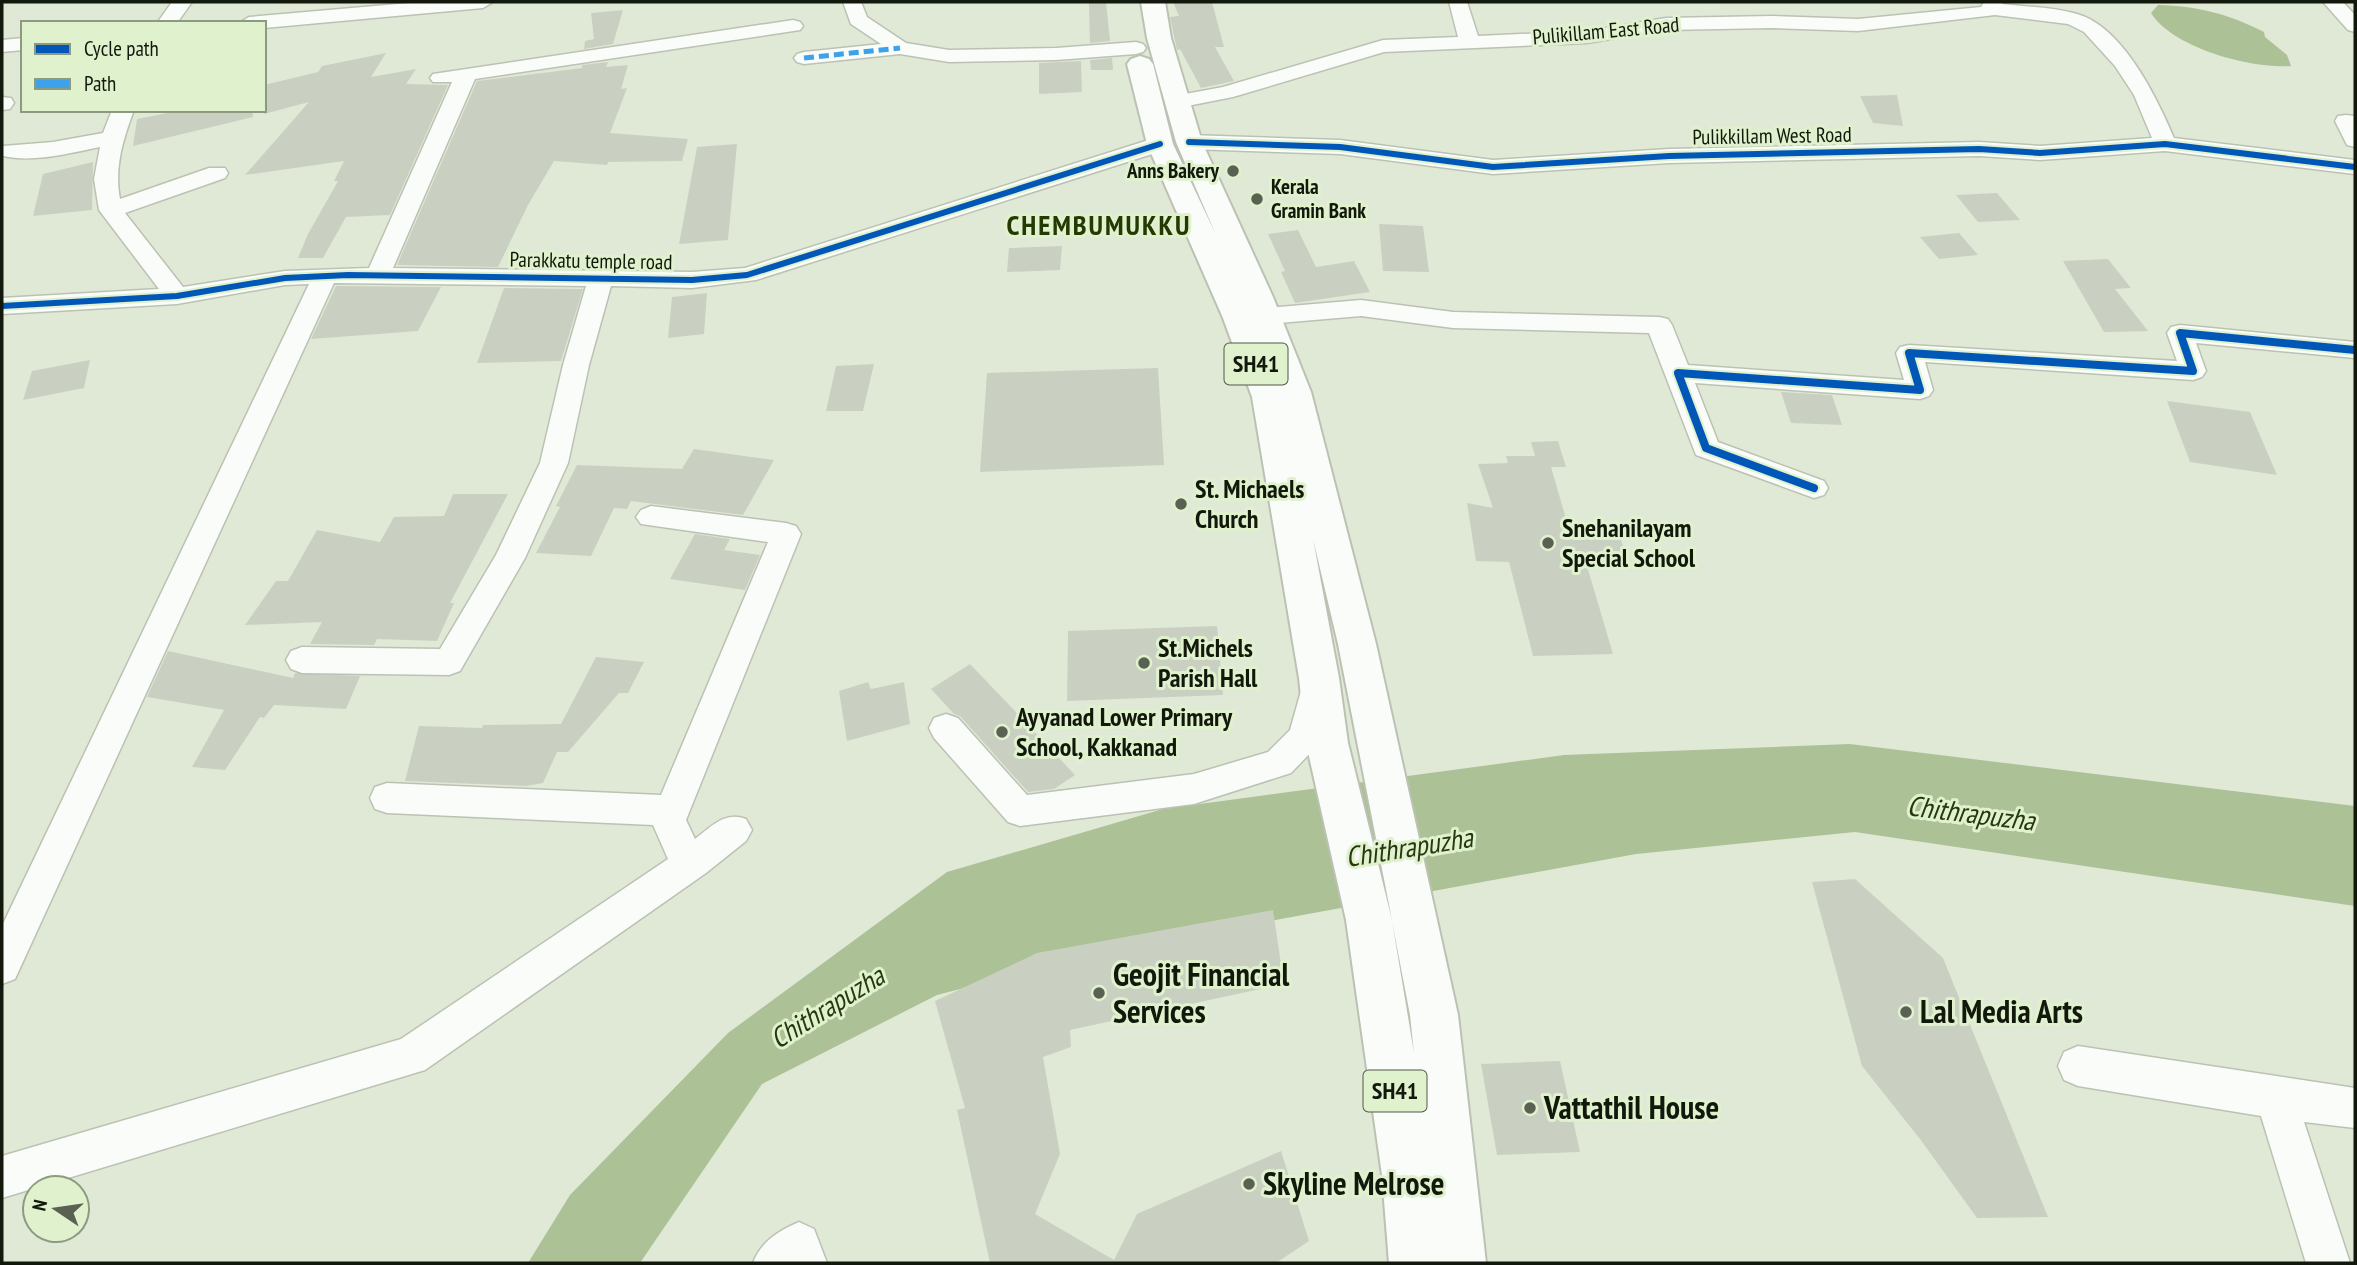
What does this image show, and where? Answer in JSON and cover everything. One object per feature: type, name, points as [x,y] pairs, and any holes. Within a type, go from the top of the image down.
[{"type":"main road","points":[[1153,2],[1139,27],[1177,102],[1175,143],[1266,316],[1296,392],[1357,644],[1376,737],[1391,915],[1434,1015],[1459,1263]]},
{"type":"main road","name":"SH41","points":[[1139,27],[1175,143],[1268,397],[1319,678],[1327,743],[1391,915],[1416,1263]]},
{"type":"street","points":[[168,21],[182,2]]},
{"type":"street","points":[[266,21],[484,2]]},
{"type":"street","points":[[852,2],[858,20],[900,48]]},
{"type":"street","points":[[1458,2],[1469,41]]},
{"type":"street","points":[[2332,2],[2355,26]]},
{"type":"street","name":"Pulikillam East Road","points":[[1177,102],[1279,78],[1371,48],[1587,37],[1692,23],[1870,24],[1980,14],[1993,5],[2073,19],[2091,29],[2123,62],[2145,95],[2165,145]]},
{"type":"street","points":[[440,78],[793,26]]},
{"type":"street","points":[[804,58],[900,48],[949,56],[1056,54],[1139,27]]},
{"type":"street","points":[[2,46],[21,44]]},
{"type":"street","points":[[378,275],[466,75]]},
{"type":"street","points":[[122,112],[105,179],[111,210],[177,296]]},
{"type":"street","points":[[2355,122],[2346,121],[2355,140]]},
{"type":"street","points":[[11,151],[53,149],[114,138]]},
{"type":"street","name":"Pulikkillam West Road","points":[[1175,143],[1340,147],[1493,167],[1669,156],[1979,149],[2040,153],[2165,145],[2355,167]]},
{"type":"street","name":"Parakkatu temple road","points":[[2,306],[177,296],[285,278],[325,276],[692,280],[747,275],[1175,143]]},
{"type":"street","points":[[111,210],[217,173]]},
{"type":"street","points":[[2,966],[325,276]]},
{"type":"street","points":[[302,660],[449,662],[510,558],[554,463],[576,365],[601,278]]},
{"type":"street","points":[[1266,316],[1361,307],[1452,320],[1659,326],[1706,449],[1814,488]]},
{"type":"street","points":[[1678,373],[1920,390],[1909,353],[2193,372],[2180,333],[2355,350]]},
{"type":"street","points":[[652,517],[786,534],[668,820],[679,846],[693,862]]},
{"type":"street","points":[[946,728],[1020,811],[1194,789],[1279,763],[1305,736],[1319,678]]},
{"type":"street","points":[[387,799],[672,811]]},
{"type":"street","points":[[2,1177],[411,1056],[693,862],[734,830]]},
{"type":"street","points":[[2078,1066],[2355,1108]]},
{"type":"street","points":[[2276,1098],[2328,1263]]},
{"type":"street","points":[[775,1263],[799,1244],[805,1263]]},
{"type":"water","points":[[2158,5],[2212,12],[2251,26],[2264,32],[2265,37],[2287,55],[2291,66],[2235,60],[2194,46],[2162,25],[2151,13]]},
{"type":"water","name":"Chithrapuzha","points":[[1850,744],[2355,806],[2355,906],[1855,832],[1636,854],[1111,950],[937,995],[762,1084],[640,1263],[528,1263],[570,1195],[728,1033],[947,872],[1163,809],[1564,755]]},
{"type":"building","points":[[1089,2],[1106,2],[1110,41],[1090,43]]},
{"type":"building","points":[[1173,2],[1212,2],[1224,47],[1215,47],[1234,81],[1201,88],[1180,49],[1177,50],[1170,17],[1179,16]]},
{"type":"building","points":[[623,10],[613,44],[584,49],[585,41],[594,39],[591,13]]},
{"type":"building","points":[[386,53],[371,77],[416,69],[406,84],[448,85],[390,215],[346,217],[323,258],[298,258],[308,234],[338,181],[334,181],[344,161],[245,175],[309,102],[264,114],[266,85],[318,72],[322,66]]},
{"type":"building","points":[[1112,58],[1113,70],[1091,70],[1090,60]]},
{"type":"building","points":[[1081,61],[1082,92],[1039,94],[1039,63]]},
{"type":"building","points":[[608,62],[606,67],[628,65],[621,89],[627,88],[610,133],[688,139],[682,161],[608,162],[607,165],[554,161],[528,205],[498,267],[397,265],[477,81],[582,68],[582,65]]},
{"type":"building","points":[[1897,95],[1903,126],[1873,123],[1860,96]]},
{"type":"building","points":[[173,112],[252,112],[253,117],[133,146],[137,119]]},
{"type":"building","points":[[737,144],[728,240],[679,244],[697,147]]},
{"type":"building","points":[[93,162],[92,210],[33,216],[43,174]]},
{"type":"building","points":[[1997,193],[2020,220],[1978,222],[1956,195]]},
{"type":"building","points":[[1379,224],[1423,226],[1429,272],[1383,271]]},
{"type":"building","points":[[1298,230],[1316,267],[1354,261],[1370,292],[1295,303],[1281,272],[1285,271],[1268,234]]},
{"type":"building","points":[[1959,233],[1978,255],[1939,259],[1920,237]]},
{"type":"building","points":[[1062,246],[1060,270],[1007,272],[1009,248]]},
{"type":"building","points":[[2108,259],[2131,288],[2115,289],[2148,331],[2104,332],[2063,261]]},
{"type":"building","points":[[336,286],[441,287],[418,331],[311,339]]},
{"type":"building","points":[[504,288],[583,289],[561,361],[477,363]]},
{"type":"building","points":[[707,293],[704,334],[668,338],[672,297]]},
{"type":"building","points":[[90,360],[84,388],[23,400],[32,371]]},
{"type":"building","points":[[874,364],[863,411],[826,411],[836,366]]},
{"type":"building","points":[[1158,368],[1164,465],[980,472],[987,373]]},
{"type":"building","points":[[1781,392],[1832,395],[1842,425],[1791,423]]},
{"type":"building","points":[[2167,401],[2250,412],[2277,475],[2190,462]]},
{"type":"building","points":[[1558,441],[1566,467],[1551,467],[1569,529],[1617,528],[1629,565],[1587,566],[1613,654],[1533,656],[1509,562],[1476,561],[1467,503],[1493,508],[1478,464],[1508,463],[1506,456],[1535,456],[1531,442]]},
{"type":"building","points":[[694,449],[774,460],[743,515],[631,501],[627,509],[614,508],[591,556],[536,553],[560,507],[556,506],[577,465],[682,469]]},
{"type":"building","points":[[453,494],[508,494],[450,603],[454,603],[437,641],[377,639],[374,645],[310,644],[322,622],[245,625],[276,581],[288,581],[317,530],[380,542],[394,517],[444,516]]},
{"type":"building","points":[[695,534],[730,539],[724,550],[760,555],[745,590],[670,579]]},
{"type":"building","name":"St.Michels Parish Hall","points":[[1217,626],[1223,695],[1067,701],[1068,631]]},
{"type":"building","points":[[168,651],[293,678],[295,673],[360,676],[346,709],[274,705],[264,718],[260,717],[225,770],[192,767],[224,710],[147,697]]},
{"type":"building","points":[[596,657],[644,662],[628,693],[619,693],[568,752],[557,752],[543,783],[526,786],[405,781],[419,726],[482,728],[483,725],[561,724]]},
{"type":"building","name":"Ayyanad Lower Primary School, Kakkanad","points":[[970,664],[1075,775],[1054,789],[1028,792],[960,716],[954,714],[931,689]]},
{"type":"building","points":[[868,682],[871,689],[904,682],[910,724],[847,741],[839,691]]},
{"type":"building","name":"Lal Media Arts","points":[[1855,879],[1943,958],[2048,1217],[1977,1218],[1920,1139],[1862,1066],[1812,882]]},
{"type":"building","points":[[1273,910],[1284,984],[1070,1030],[1071,1047],[1043,1057],[1060,1154],[1035,1214],[1114,1260],[1137,1214],[1281,1151],[1309,1241],[1276,1263],[990,1263],[957,1110],[965,1108],[935,1001],[1037,953]]},
{"type":"building","name":"Vattathil House","points":[[1560,1061],[1580,1152],[1497,1155],[1481,1064]]},
{"type":"marked path","points":[[804,58],[900,48]]},
{"type":"cycle path","points":[[1189,142],[1340,147],[1493,167],[1669,156],[1979,149],[2040,153],[2165,144],[2355,167]]},
{"type":"cycle path","points":[[2,306],[177,296],[285,278],[348,275],[692,280],[747,275],[1160,144]]},
{"type":"cycle path","points":[[1814,488],[1706,448],[1678,373],[1920,390],[1909,353],[2193,371],[2180,333],[2355,350]]},
{"type":"place","name":"Anns Bakery","points":[[1233,171]]},
{"type":"place","name":"Kerala Gramin Bank","points":[[1257,199]]},
{"type":"place","name":"St. Michaels Church","points":[[1181,504]]},
{"type":"place","name":"Snehanilayam Special School","points":[[1548,543]]},
{"type":"place","name":"St.Michels Parish Hall","points":[[1144,663]]},
{"type":"place","name":"Ayyanad Lower Primary School, Kakkanad","points":[[1002,732]]},
{"type":"place","name":"Geojit Financial Services","points":[[1099,993]]},
{"type":"place","name":"Lal Media Arts","points":[[1906,1012]]},
{"type":"place","name":"Vattathil House","points":[[1530,1108]]},
{"type":"place","name":"Skyline Melrose","points":[[1249,1184]]},
{"type":"district","name":"CHEMBUMUKKU","points":[[1099,225]]}]
